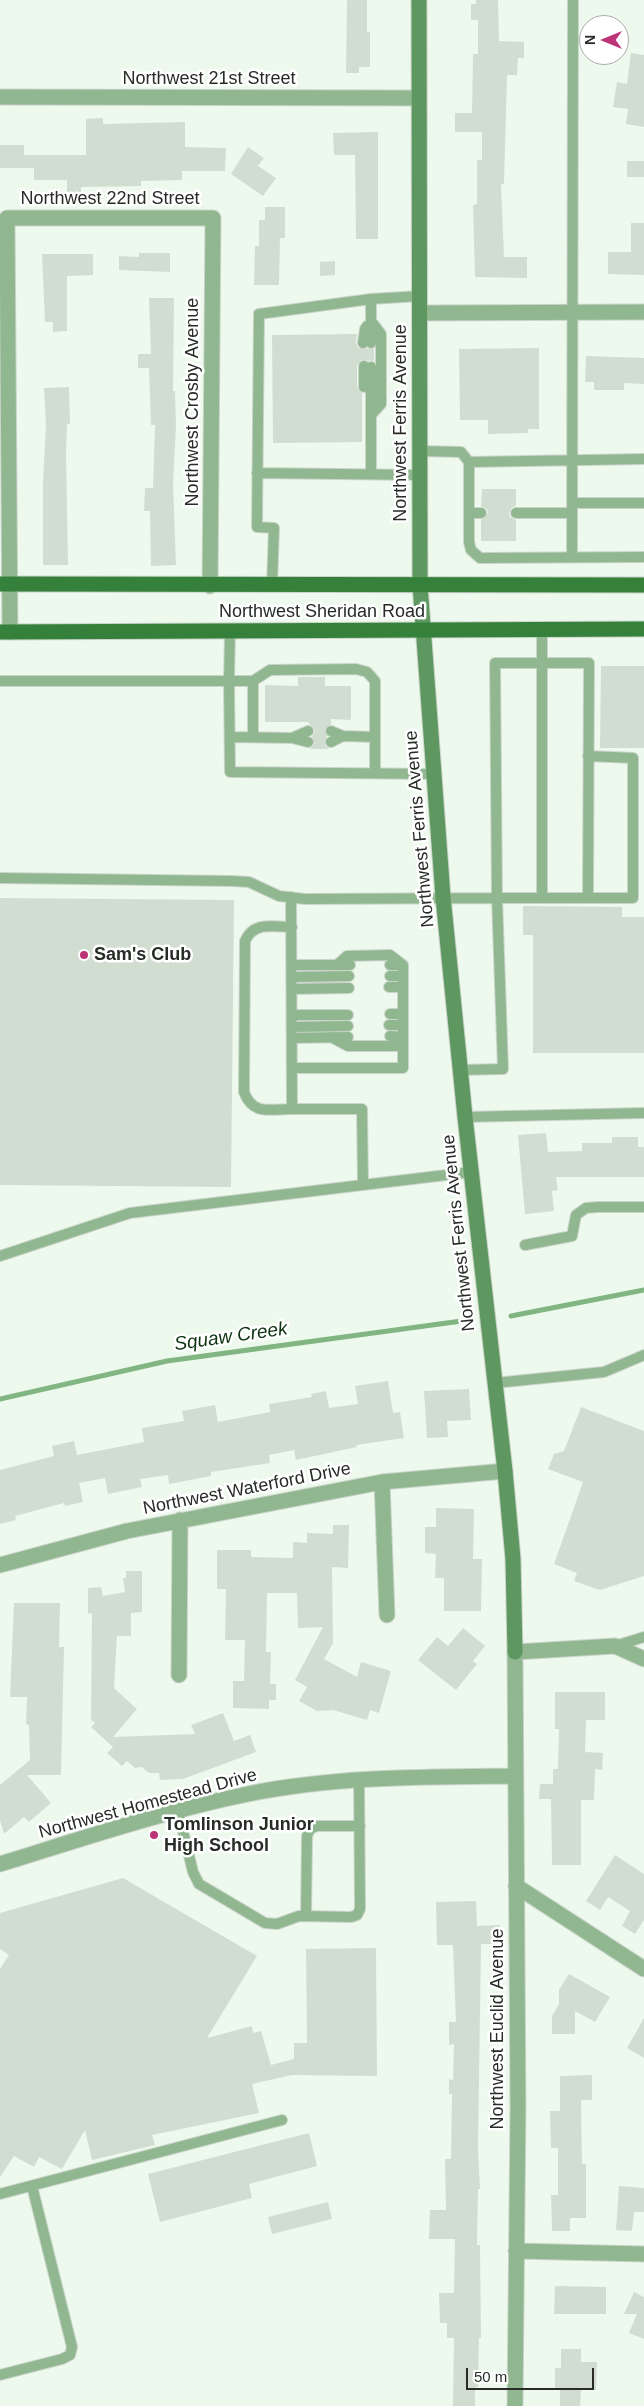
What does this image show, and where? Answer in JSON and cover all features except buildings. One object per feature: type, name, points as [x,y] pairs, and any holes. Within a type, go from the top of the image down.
[{"type":"main road","name":"Northwest Sheridan Road","points":[[5,584],[210,586],[644,585]]},
{"type":"main road","name":"Northwest Sheridan Road","points":[[5,632],[644,629]]},
{"type":"street","name":"Northwest Ferris Avenue","points":[[419,0],[420,585],[443,897],[513,1559],[515,1652]]},
{"type":"street","name":"Northwest 21st Street","points":[[0,97],[418,98]]},
{"type":"street","name":"Northwest 22nd Street","points":[[5,584],[7,218],[213,218]]},
{"type":"street","name":"Northwest Crosby Avenue","points":[[210,586],[213,218]]},
{"type":"street","points":[[420,313],[644,312]]},
{"type":"street","points":[[5,584],[5,632]]},
{"type":"street","name":"Northwest Waterford Drive","points":[[0,1565],[127,1531],[382,1482],[505,1471]]},
{"type":"street","points":[[382,1482],[387,1615]]},
{"type":"street","points":[[179,1675],[180,1520]]},
{"type":"street","points":[[515,1652],[615,1646],[644,1659]]},
{"type":"street","name":"Northwest Euclid Avenue","points":[[515,1652],[515,2406]]},
{"type":"street","name":"Northwest Homestead Drive","points":[[0,1864],[178,1811],[249,1794],[359,1779],[516,1776]]},
{"type":"street","points":[[516,1886],[644,1969]]},
{"type":"street","points":[[516,2251],[644,2254]]},
{"type":"lane","points":[[572,557],[573,0]]},
{"type":"lane","points":[[272,586],[274,528],[257,527],[259,314],[370,299],[420,296]]},
{"type":"lane","points":[[370,299],[371,321],[381,334],[381,404],[372,414]]},
{"type":"lane","points":[[367,343],[365,329],[371,321]]},
{"type":"lane","points":[[368,366],[365,399],[372,414],[371,473]]},
{"type":"lane","points":[[421,451],[461,452],[470,462],[469,542],[471,550],[480,558],[644,557]]},
{"type":"lane","points":[[470,462],[644,459]]},
{"type":"lane","points":[[258,473],[420,475]]},
{"type":"lane","points":[[516,513],[644,503]]},
{"type":"lane","points":[[470,513],[481,513]]},
{"type":"lane","points":[[542,630],[542,898]]},
{"type":"lane","points":[[230,631],[230,772],[434,774]]},
{"type":"lane","points":[[460,1070],[503,1069],[497,898],[495,663],[589,664],[588,898]]},
{"type":"lane","points":[[0,681],[253,681],[270,670],[356,669],[367,672],[375,681],[375,773]]},
{"type":"lane","points":[[253,681],[253,737]]},
{"type":"lane","points":[[292,738],[308,731]]},
{"type":"lane","points":[[331,731],[343,736],[375,737]]},
{"type":"lane","points":[[331,742],[343,736]]},
{"type":"lane","points":[[230,737],[292,738],[308,742]]},
{"type":"lane","points":[[0,878],[249,882],[279,896],[291,897],[633,898],[633,758],[588,756]]},
{"type":"lane","points":[[291,897],[292,1109]]},
{"type":"lane","points":[[292,927],[255,927],[248,932],[244,941],[244,1092],[248,1103],[256,1109],[362,1109],[363,1185]]},
{"type":"lane","points":[[337,965],[347,956],[390,955],[403,965]]},
{"type":"lane","points":[[292,965],[350,965]]},
{"type":"lane","points":[[390,965],[403,965]]},
{"type":"lane","points":[[292,1068],[403,1068],[403,965]]},
{"type":"lane","points":[[292,976],[348,976]]},
{"type":"lane","points":[[390,976],[403,976]]},
{"type":"lane","points":[[389,988],[403,987]]},
{"type":"lane","points":[[292,989],[348,988]]},
{"type":"lane","points":[[292,1015],[348,1014]]},
{"type":"lane","points":[[390,1014],[403,1014]]},
{"type":"lane","points":[[389,1026],[403,1025]]},
{"type":"lane","points":[[292,1032],[348,1031],[331,1037]]},
{"type":"lane","points":[[292,1032],[331,1037],[348,1046],[403,1042]]},
{"type":"lane","points":[[390,1036],[403,1042]]},
{"type":"lane","points":[[465,1117],[644,1113]]},
{"type":"lane","points":[[0,1256],[130,1213],[471,1172]]},
{"type":"lane","points":[[525,1244],[572,1236],[576,1215],[586,1208],[644,1207]]},
{"type":"lane","points":[[495,1383],[604,1372],[644,1355]]},
{"type":"lane","points":[[615,1646],[644,1637]]},
{"type":"lane","points":[[178,1811],[193,1872],[199,1884],[264,1923],[278,1924],[299,1916],[357,1915],[360,1909],[359,1779]]},
{"type":"lane","points":[[306,1916],[306,1836],[310,1829],[317,1826],[360,1826]]},
{"type":"lane","points":[[0,2194],[282,2120]]},
{"type":"lane","points":[[0,2375],[70,2356],[72,2347],[32,2186]]},
{"type":"waterway","name":"Squaw Creek","points":[[511,1316],[644,1290]]},
{"type":"waterway","name":"Squaw Creek","points":[[0,1399],[167,1361],[469,1320]]},
{"type":"place","name":"Sam's Club","points":[[84,955]]},
{"type":"place","name":"Tomlinson Junior High School","points":[[154,1835]]}]
